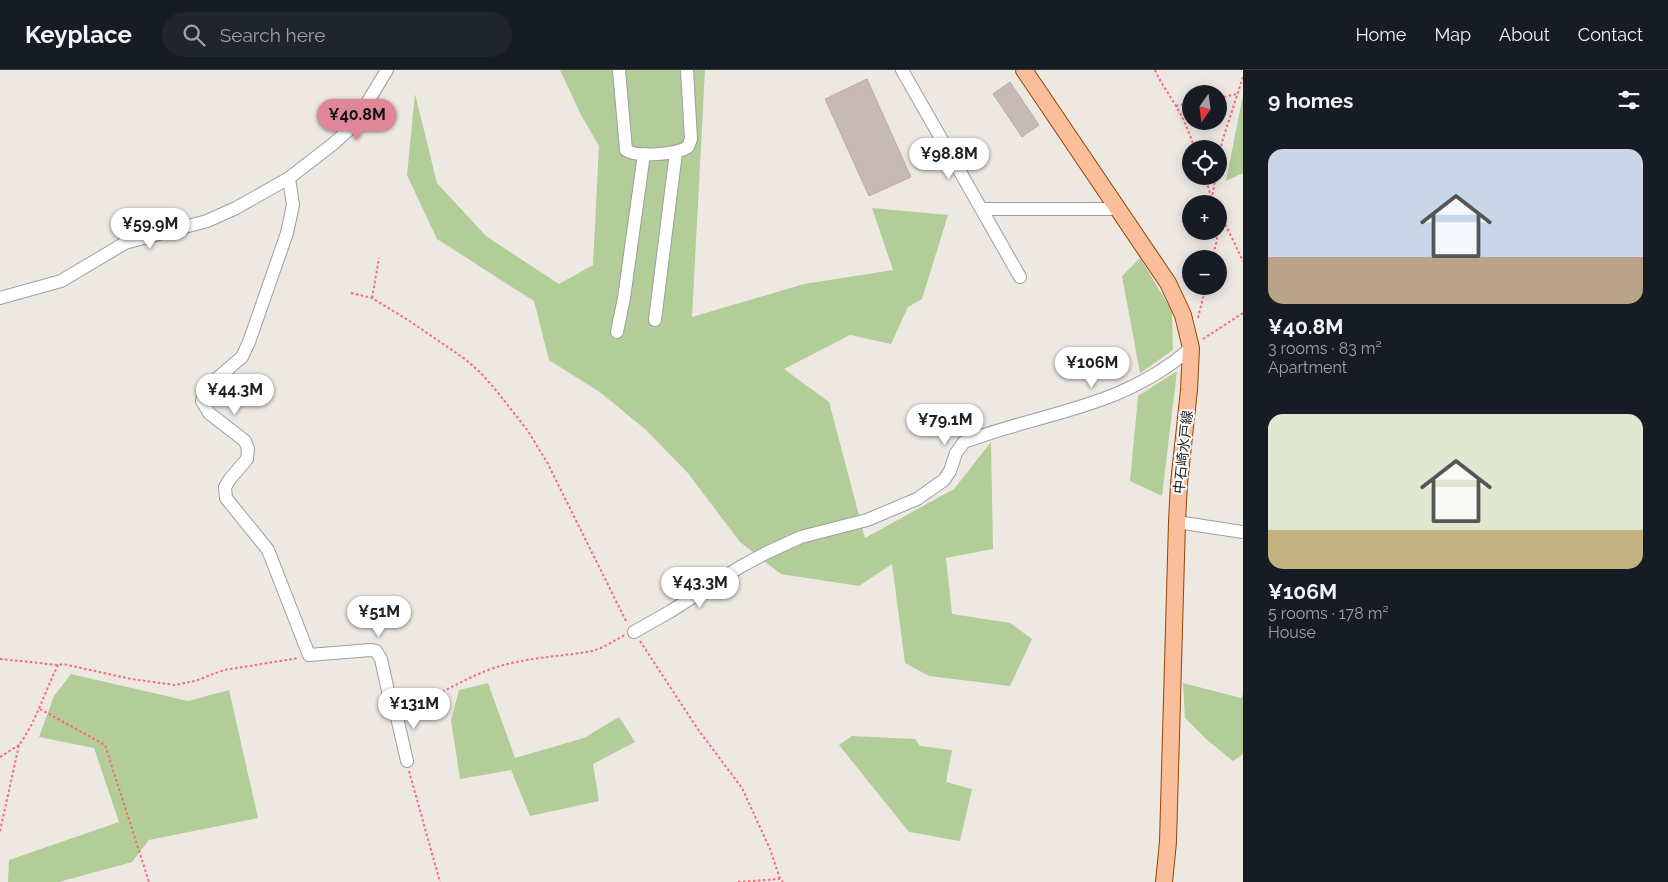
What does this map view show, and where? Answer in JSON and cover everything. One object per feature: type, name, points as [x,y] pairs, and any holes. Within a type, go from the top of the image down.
[{"type":"main road","name":"中石崎水戸線","points":[[1024,70],[1168,284],[1183,315],[1189,341],[1190,373],[1177,522],[1168,842],[1164,882]]},
{"type":"street","points":[[0,298],[61,281],[125,243],[207,221],[236,208],[289,178],[353,126],[388,70]]},
{"type":"street","points":[[619,70],[626,150],[631,153],[644,154],[676,152],[688,147],[691,140],[687,70]]},
{"type":"street","points":[[902,70],[1020,277]]},
{"type":"street","points":[[655,320],[676,152]]},
{"type":"street","points":[[618,332],[644,154]]},
{"type":"street","points":[[289,178],[293,205],[286,233],[249,342],[242,357],[207,386],[202,401],[209,413],[245,441],[248,448],[248,459],[225,487],[226,498],[268,550],[309,655],[376,651],[381,659],[407,762]]},
{"type":"street","points":[[982,209],[1118,209]]},
{"type":"street","points":[[634,632],[768,552],[801,537],[867,520],[917,499],[944,480],[950,472],[956,453],[964,442],[1106,399],[1141,383],[1189,341]]},
{"type":"street","points":[[1177,522],[1243,532]]},
{"type":"path","points":[[1155,70],[1188,128],[1192,140]]},
{"type":"path","points":[[1223,140],[1243,77]]},
{"type":"path","points":[[1228,96],[1237,94]]},
{"type":"path","points":[[1176,106],[1182,105]]},
{"type":"path","points":[[1227,228],[1243,261]]},
{"type":"path","points":[[372,298],[379,258]]},
{"type":"path","points":[[350,293],[372,298],[411,322],[464,359],[482,374],[517,416],[548,464],[628,626],[634,632],[675,696],[742,788],[770,849],[780,879],[783,882]]},
{"type":"path","points":[[1189,341],[1197,323],[1204,295]]},
{"type":"path","points":[[1189,341],[1243,313]]},
{"type":"path","points":[[394,707],[402,707],[419,701],[491,669],[525,659],[593,650],[634,632]]},
{"type":"path","points":[[0,660],[63,664],[131,679],[175,685],[195,681],[224,670],[309,655]]},
{"type":"path","points":[[0,757],[19,745],[27,734],[40,709],[58,665]]},
{"type":"path","points":[[40,709],[105,745],[148,882]]},
{"type":"path","points":[[0,831],[19,745]]},
{"type":"path","points":[[407,762],[440,882]]},
{"type":"path","points":[[738,882],[780,879]]},
{"type":"green space","points":[[560,70],[705,70],[692,317],[804,284],[893,270],[872,208],[948,215],[922,299],[908,307],[891,344],[850,335],[784,369],[829,402],[865,538],[954,489],[991,442],[993,549],[946,558],[952,614],[1010,623],[1032,639],[1010,686],[929,676],[905,663],[892,564],[859,586],[781,574],[740,542],[687,472],[646,430],[601,393],[549,360],[534,301],[437,239],[407,175],[415,94],[437,183],[486,236],[559,284],[593,265],[599,146],[581,115]]},
{"type":"green space","points":[[1243,95],[1243,173],[1227,181]]},
{"type":"green space","points":[[1140,258],[1172,311],[1173,350],[1140,373],[1122,276]]},
{"type":"green space","points":[[1177,371],[1162,496],[1130,481],[1138,396]]},
{"type":"green space","points":[[71,674],[188,701],[229,690],[258,818],[149,840],[132,862],[59,882],[8,882],[9,860],[119,822],[94,748],[39,737],[54,696]]},
{"type":"green space","points":[[488,683],[515,758],[584,738],[619,717],[635,742],[593,764],[599,801],[530,816],[511,770],[460,779],[451,720],[459,690]]},
{"type":"green space","points":[[1183,683],[1241,698],[1243,694],[1243,754],[1233,761],[1206,739],[1185,718]]},
{"type":"green space","points":[[852,736],[915,739],[920,746],[952,750],[946,782],[972,789],[960,841],[909,832],[839,745]]},
{"type":"building","points":[[867,79],[911,177],[869,196],[825,99]]},
{"type":"building","points":[[1010,82],[1039,125],[1022,137],[993,94]]}]
